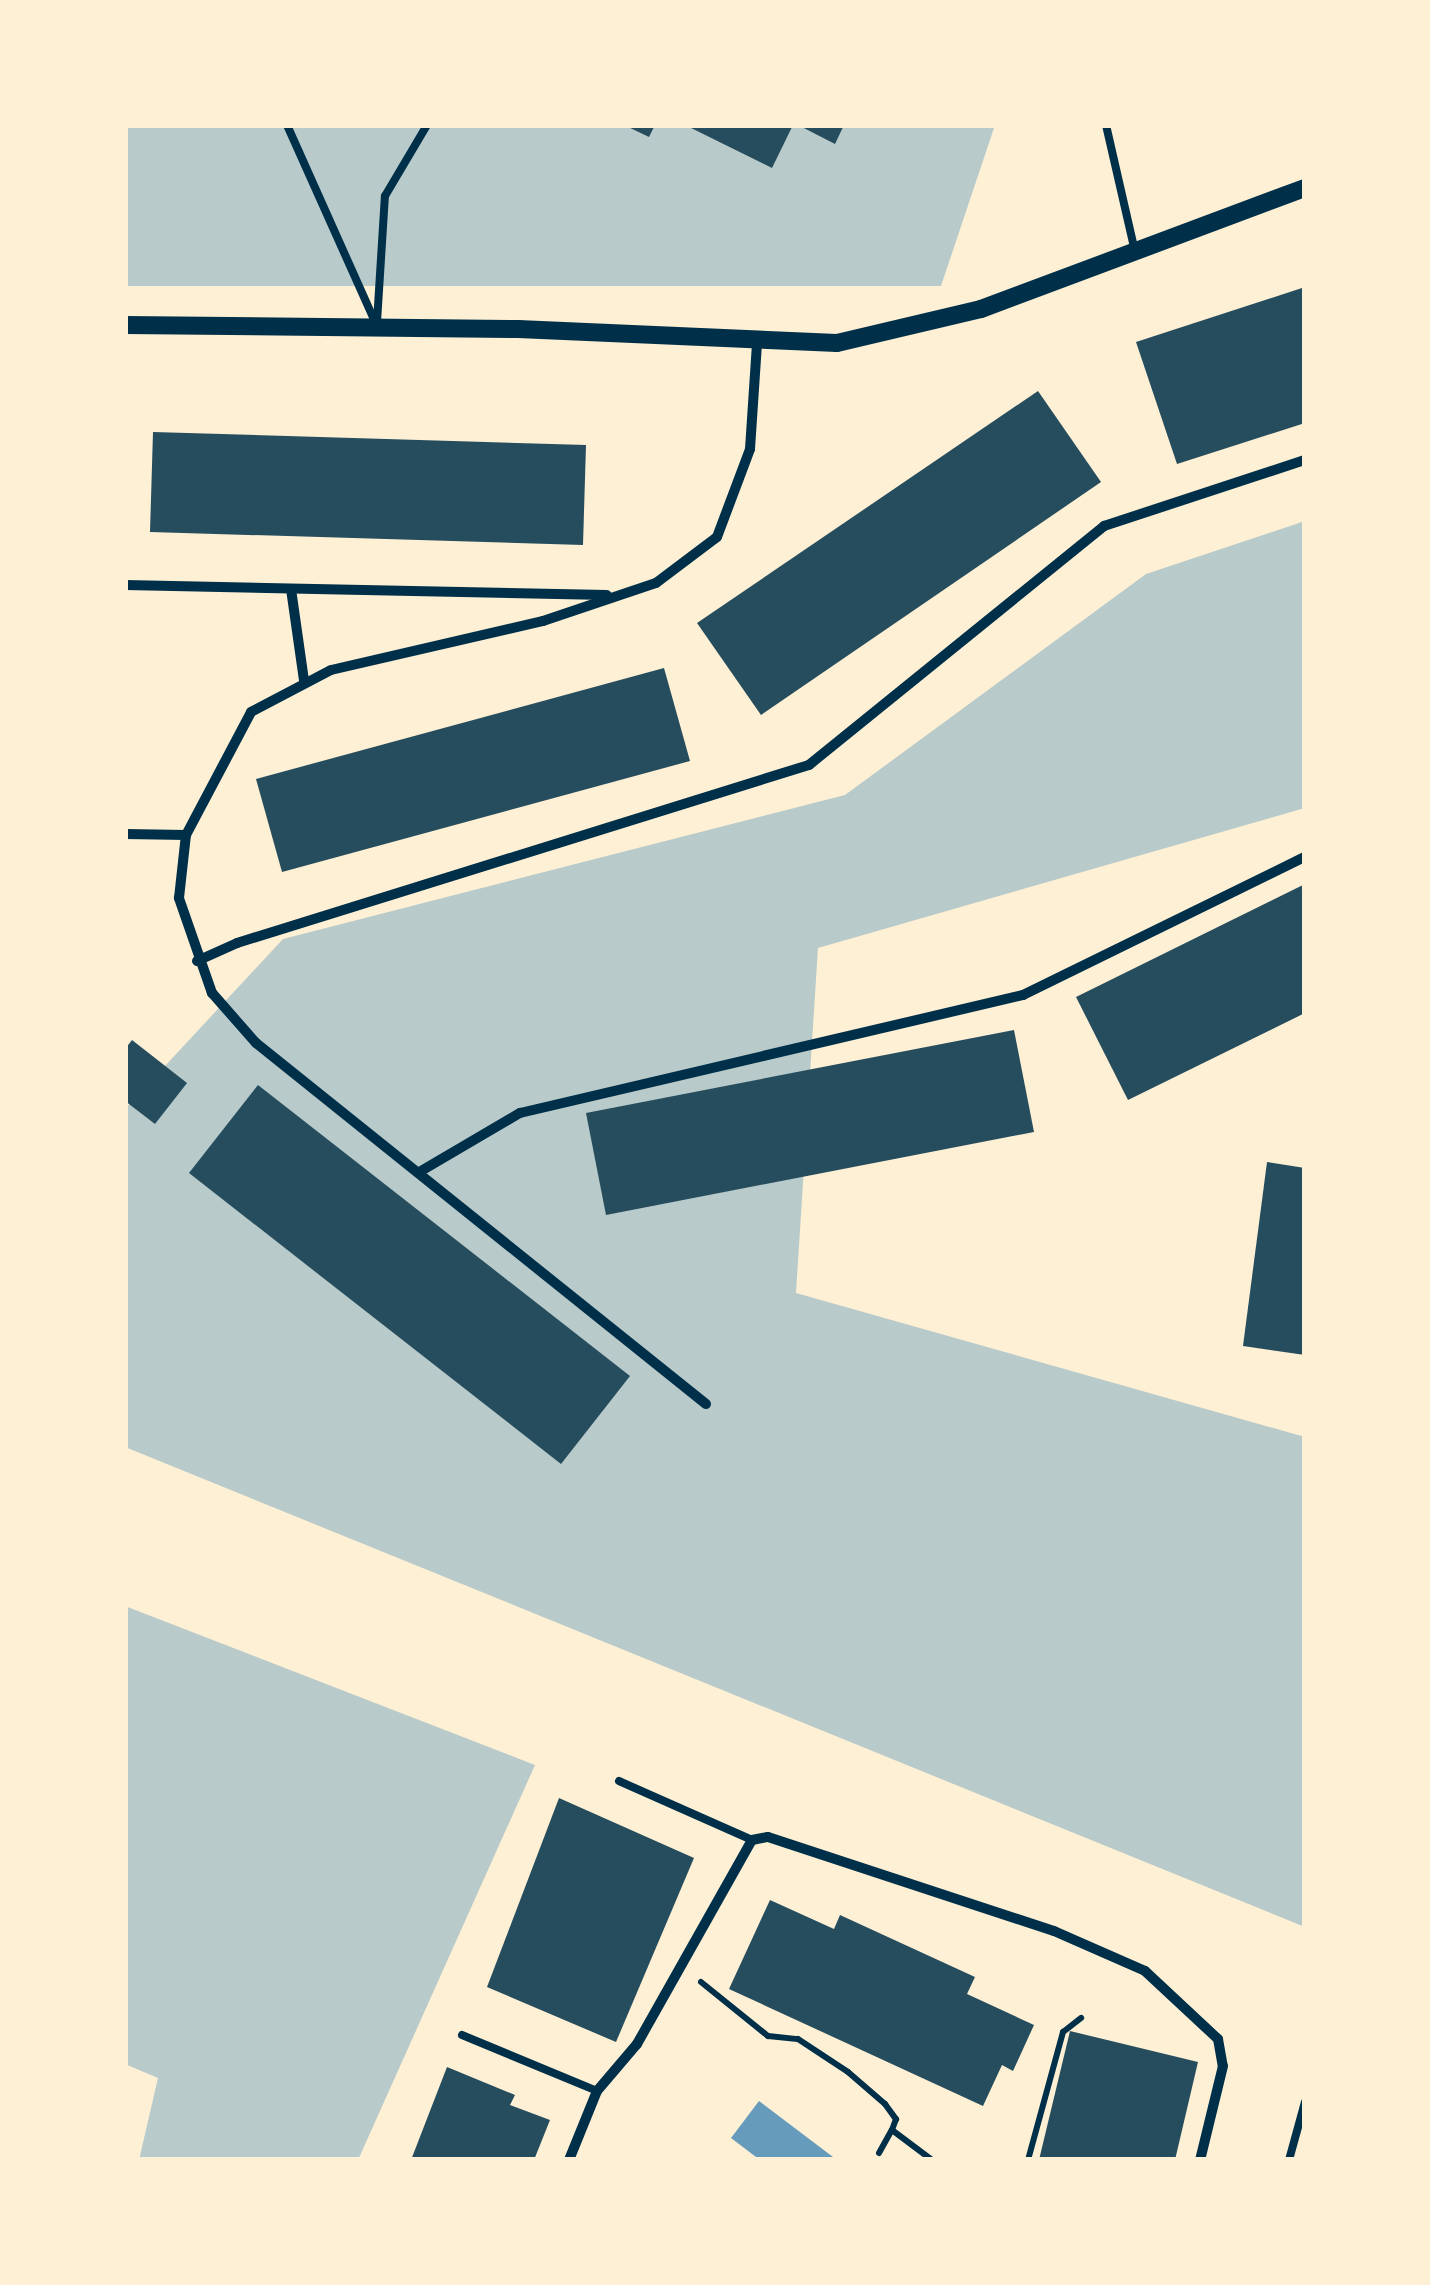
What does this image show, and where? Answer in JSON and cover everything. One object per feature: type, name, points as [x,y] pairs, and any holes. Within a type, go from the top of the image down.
[{"type":"street","points":[[125,324],[377,326],[757,343],[837,342],[912,329],[1305,188]]},
{"type":"street","points":[[706,1404],[422,1171],[256,1043],[212,993],[197,961],[179,898],[186,835],[251,712],[304,680],[544,621],[656,582],[718,538],[750,449],[757,343]]},
{"type":"street","points":[[197,961],[237,943],[809,764],[1104,526],[1305,460]]},
{"type":"street","points":[[125,585],[613,595]]},
{"type":"street","points":[[291,588],[304,680]]},
{"type":"street","points":[[125,834],[186,835]]},
{"type":"street","points":[[422,1171],[520,1112],[1023,995],[1305,857]]},
{"type":"street","points":[[569,2160],[597,2091],[637,2044],[752,1840],[815,1848],[1054,1931],[1146,1971],[1218,2039],[1223,2066],[1200,2160]]},
{"type":"lane","points":[[287,125],[377,326]]},
{"type":"lane","points":[[377,326],[385,196],[427,125]]},
{"type":"lane","points":[[1107,127],[1135,252]]},
{"type":"lane","points":[[619,1781],[752,1840]]},
{"type":"lane","points":[[462,2035],[597,2091]]},
{"type":"lane","points":[[1290,2160],[1305,2102]]},
{"type":"path","points":[[680,1966],[768,2036],[798,2039],[848,2072],[885,2104],[896,2118],[880,2153]]},
{"type":"path","points":[[1028,2160],[1063,2032],[1081,2018]]},
{"type":"path","points":[[892,2130],[932,2160]]},
{"type":"shaded area","points":[[125,125],[995,125],[941,286],[125,286]]},
{"type":"shaded area","points":[[1305,521],[1305,808],[818,948],[796,1293],[1305,1437],[1305,1927],[125,1447],[125,1109],[283,939],[845,795],[1146,574]]},
{"type":"shaded area","points":[[125,1606],[535,1765],[358,2160],[139,2160],[158,2078],[125,2064]]},
{"type":"water","points":[[759,2101],[833,2157],[831,2160],[760,2160],[731,2138]]},
{"type":"building","points":[[624,125],[655,125],[649,137]]},
{"type":"building","points":[[685,125],[793,125],[772,168]]},
{"type":"building","points":[[798,125],[844,125],[835,144]]},
{"type":"building","points":[[1305,287],[1305,423],[1177,464],[1136,342]]},
{"type":"building","points":[[1038,391],[1101,482],[761,715],[697,623]]},
{"type":"building","points":[[153,432],[586,445],[583,545],[150,532]]},
{"type":"building","points":[[664,668],[690,761],[282,872],[256,779]]},
{"type":"building","points":[[1305,884],[1305,1013],[1128,1100],[1076,997]]},
{"type":"building","points":[[1014,1030],[1034,1132],[606,1215],[586,1113]]},
{"type":"building","points":[[132,1040],[187,1083],[155,1124],[125,1101],[125,1049]]},
{"type":"building","points":[[258,1085],[630,1376],[561,1464],[189,1173]]},
{"type":"building","points":[[1267,1162],[1305,1168],[1305,1355],[1243,1346]]},
{"type":"building","points":[[559,1798],[694,1858],[616,2042],[487,1987]]},
{"type":"building","points":[[770,1900],[834,1929],[840,1915],[975,1977],[967,1994],[1034,2025],[1013,2071],[1002,2065],[983,2106],[729,1989]]},
{"type":"building","points":[[1070,2031],[1198,2062],[1175,2160],[1039,2160]]},
{"type":"building","points":[[447,2067],[515,2095],[510,2105],[550,2120],[534,2160],[411,2160]]}]
